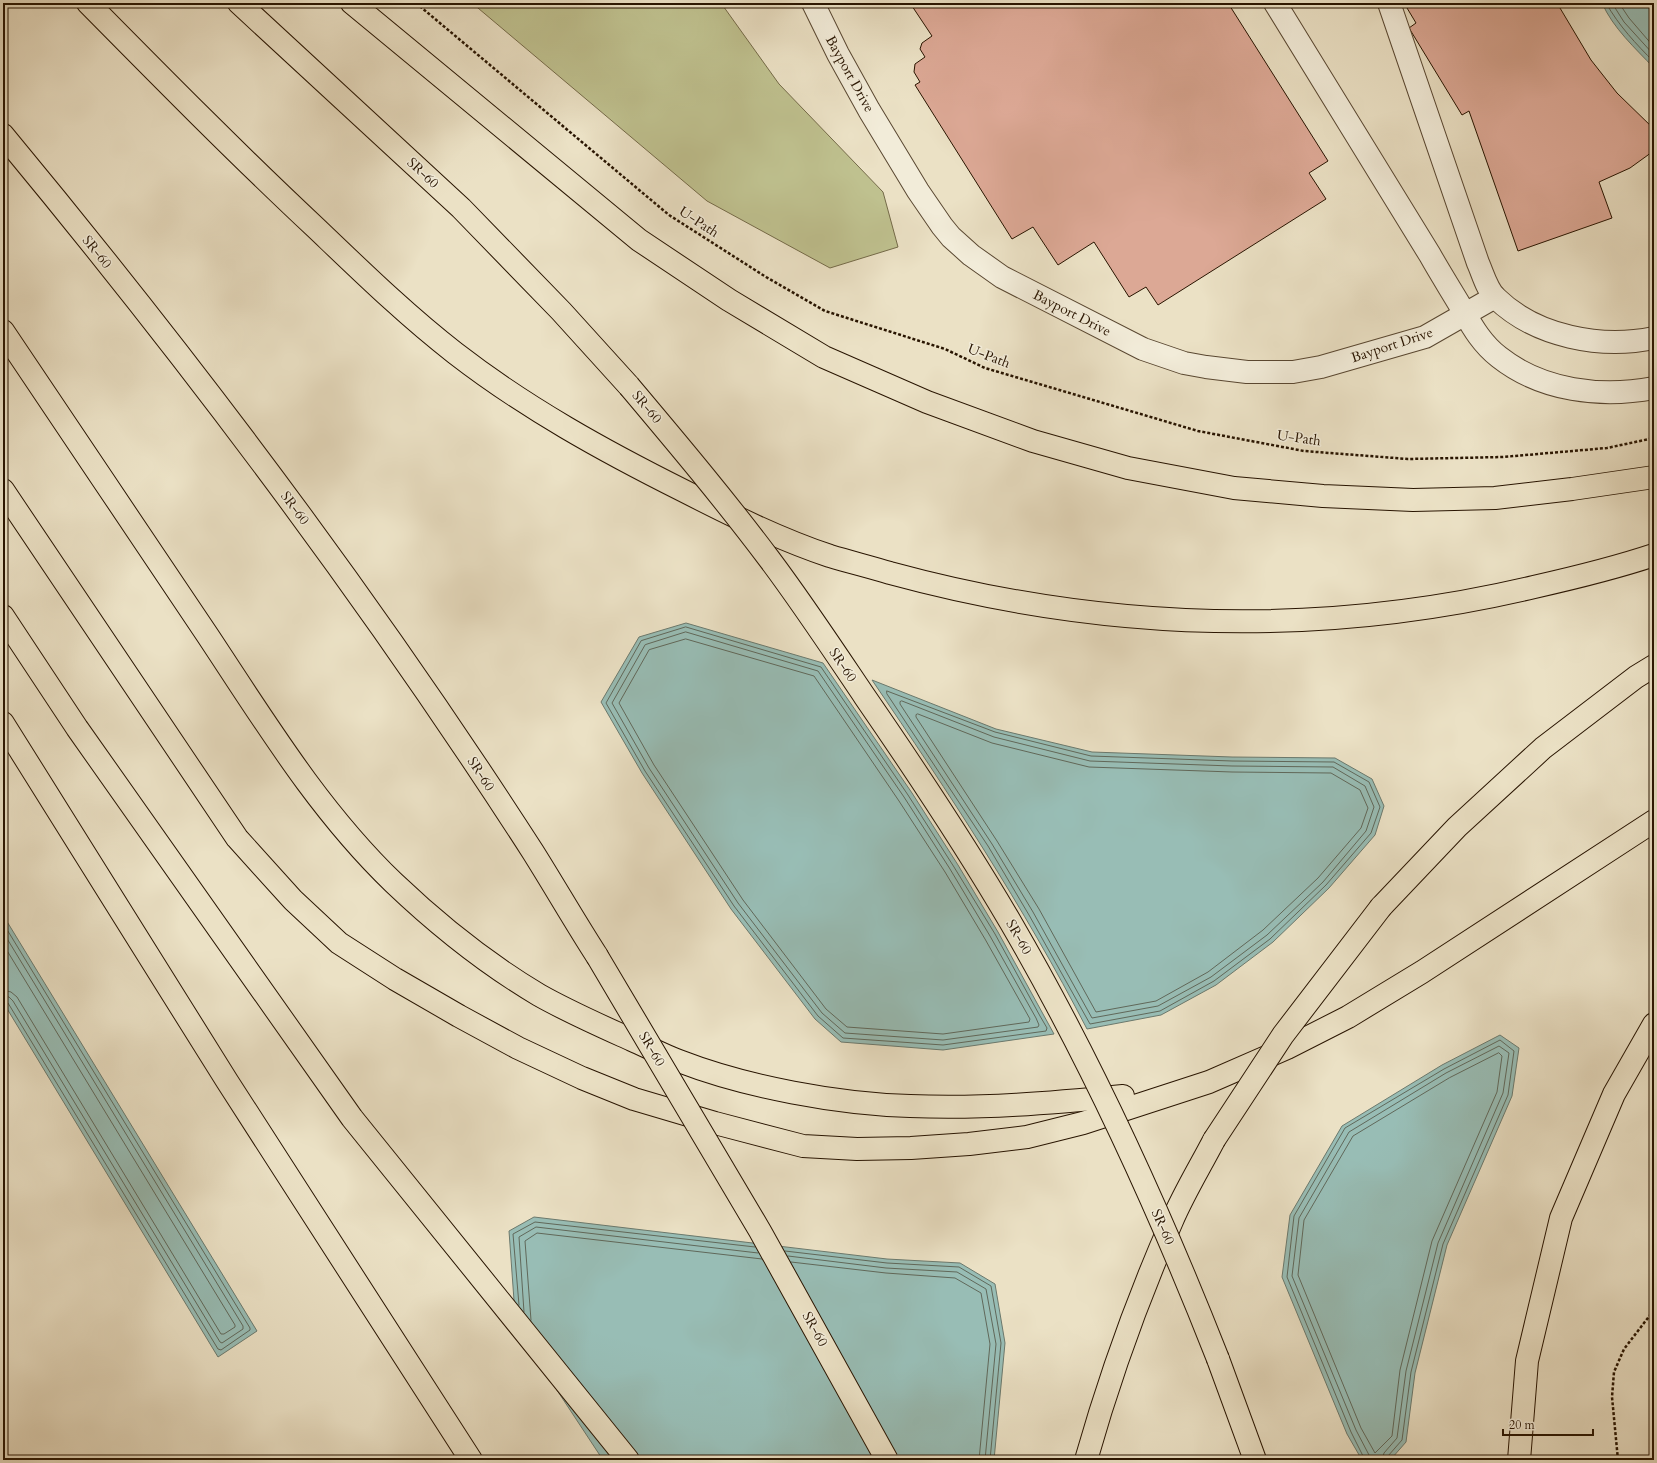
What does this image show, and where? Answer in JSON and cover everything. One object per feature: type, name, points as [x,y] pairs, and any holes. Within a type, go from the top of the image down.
[{"type":"highway","points":[[88,3],[225,142],[395,304],[456,354],[568,430],[621,460],[772,534],[831,556],[931,584],[996,598],[1063,609],[1134,618],[1208,621],[1267,621],[1325,619],[1413,611],[1505,594],[1624,565],[1654,555]]},
{"type":"highway","name":"SR-60","points":[[239,3],[461,208],[561,311],[630,386],[770,560],[925,784],[1012,924],[1051,994],[1130,1152],[1168,1237],[1218,1358],[1255,1460]]},
{"type":"highway","points":[[352,3],[640,240],[728,300],[824,356],[934,405],[1033,441],[1120,466],[1234,488],[1323,496],[1413,500],[1495,498],[1654,477]]},
{"type":"highway","name":"SR-60","points":[[3,135],[141,306],[237,430],[311,529],[459,741],[533,853],[597,956],[760,1231],[887,1460]]},
{"type":"highway","points":[[3,330],[263,722],[291,762],[338,822],[388,878],[454,936],[539,995],[586,1020],[679,1061],[719,1075],[782,1090],[843,1100],[906,1106],[976,1107],[1057,1102],[1148,1093],[1209,1082]]},
{"type":"highway","points":[[3,490],[237,838],[292,900],[339,943],[395,979],[518,1048],[582,1078],[642,1101],[715,1123],[803,1146],[857,1149],[911,1148],[969,1144],[1027,1137],[1084,1123],[1209,1082],[1287,1048],[1348,1017],[1422,972],[1654,821]]},
{"type":"highway","points":[[3,616],[77,728],[352,1118],[628,1460]]},
{"type":"highway","points":[[1086,1460],[1098,1416],[1137,1307],[1172,1220],[1214,1140],[1283,1035],[1381,907],[1457,827],[1543,748],[1636,677],[1654,666]]},
{"type":"highway","points":[[3,723],[227,1081],[472,1460]]},
{"type":"highway","points":[[1519,1460],[1527,1361],[1562,1218],[1614,1094],[1654,1024]]},
{"type":"street","name":"Bayport Drive","points":[[812,3],[869,110],[922,197],[942,226],[951,236],[971,255],[1002,277],[1130,343],[1177,361],[1206,367],[1247,372],[1293,372],[1321,367],[1425,337],[1495,297]]},
{"type":"street","points":[[1275,3],[1473,330],[1488,348],[1513,367],[1542,381],[1559,387],[1586,392],[1633,392],[1654,388]]},
{"type":"street","points":[[1389,3],[1478,263],[1495,297],[1512,311],[1529,322],[1574,338],[1617,342],[1636,342],[1654,338]]},
{"type":"path","name":"U-Path","points":[[416,3],[669,215],[759,273],[825,311],[945,349],[985,368],[1198,431],[1304,451],[1408,459],[1503,457],[1607,448],[1654,438]]},
{"type":"path","points":[[1618,1460],[1612,1398],[1614,1372],[1624,1349],[1654,1310]]},
{"type":"green space","points":[[472,3],[721,3],[779,84],[883,192],[898,247],[830,268],[707,201]]},
{"type":"water","points":[[1602,3],[1654,3],[1654,68],[1618,29]]},
{"type":"water","points":[[686,623],[823,663],[912,793],[958,865],[998,932],[1054,1034],[943,1050],[841,1042],[815,1019],[731,909],[642,773],[601,702],[639,637]]},
{"type":"water","points":[[872,680],[996,729],[1092,752],[1232,757],[1335,758],[1372,779],[1384,806],[1375,835],[1329,888],[1273,942],[1216,985],[1161,1015],[1087,1029],[1038,939],[985,851]]},
{"type":"water","points":[[3,915],[257,1331],[218,1357],[3,1002]]},
{"type":"water","points":[[1500,1035],[1519,1048],[1512,1096],[1447,1245],[1415,1373],[1406,1442],[1392,1458],[1387,1460],[1362,1460],[1347,1434],[1282,1277],[1290,1215],[1342,1126],[1442,1065]]},
{"type":"water","points":[[534,1217],[887,1259],[960,1263],[995,1284],[1005,1343],[994,1460],[603,1460],[516,1328],[509,1231]]},
{"type":"building","points":[[910,3],[1228,3],[1328,161],[1309,173],[1326,199],[1158,305],[1146,287],[1129,297],[1094,242],[1058,265],[1033,227],[1012,239],[915,85],[920,82],[914,72],[915,64],[925,57],[920,49],[922,43],[932,36]]},
{"type":"building","points":[[1404,3],[1557,3],[1591,60],[1617,93],[1654,129],[1654,149],[1648,155],[1630,168],[1599,182],[1612,218],[1518,251],[1469,111],[1462,115],[1409,28],[1416,23]]}]
